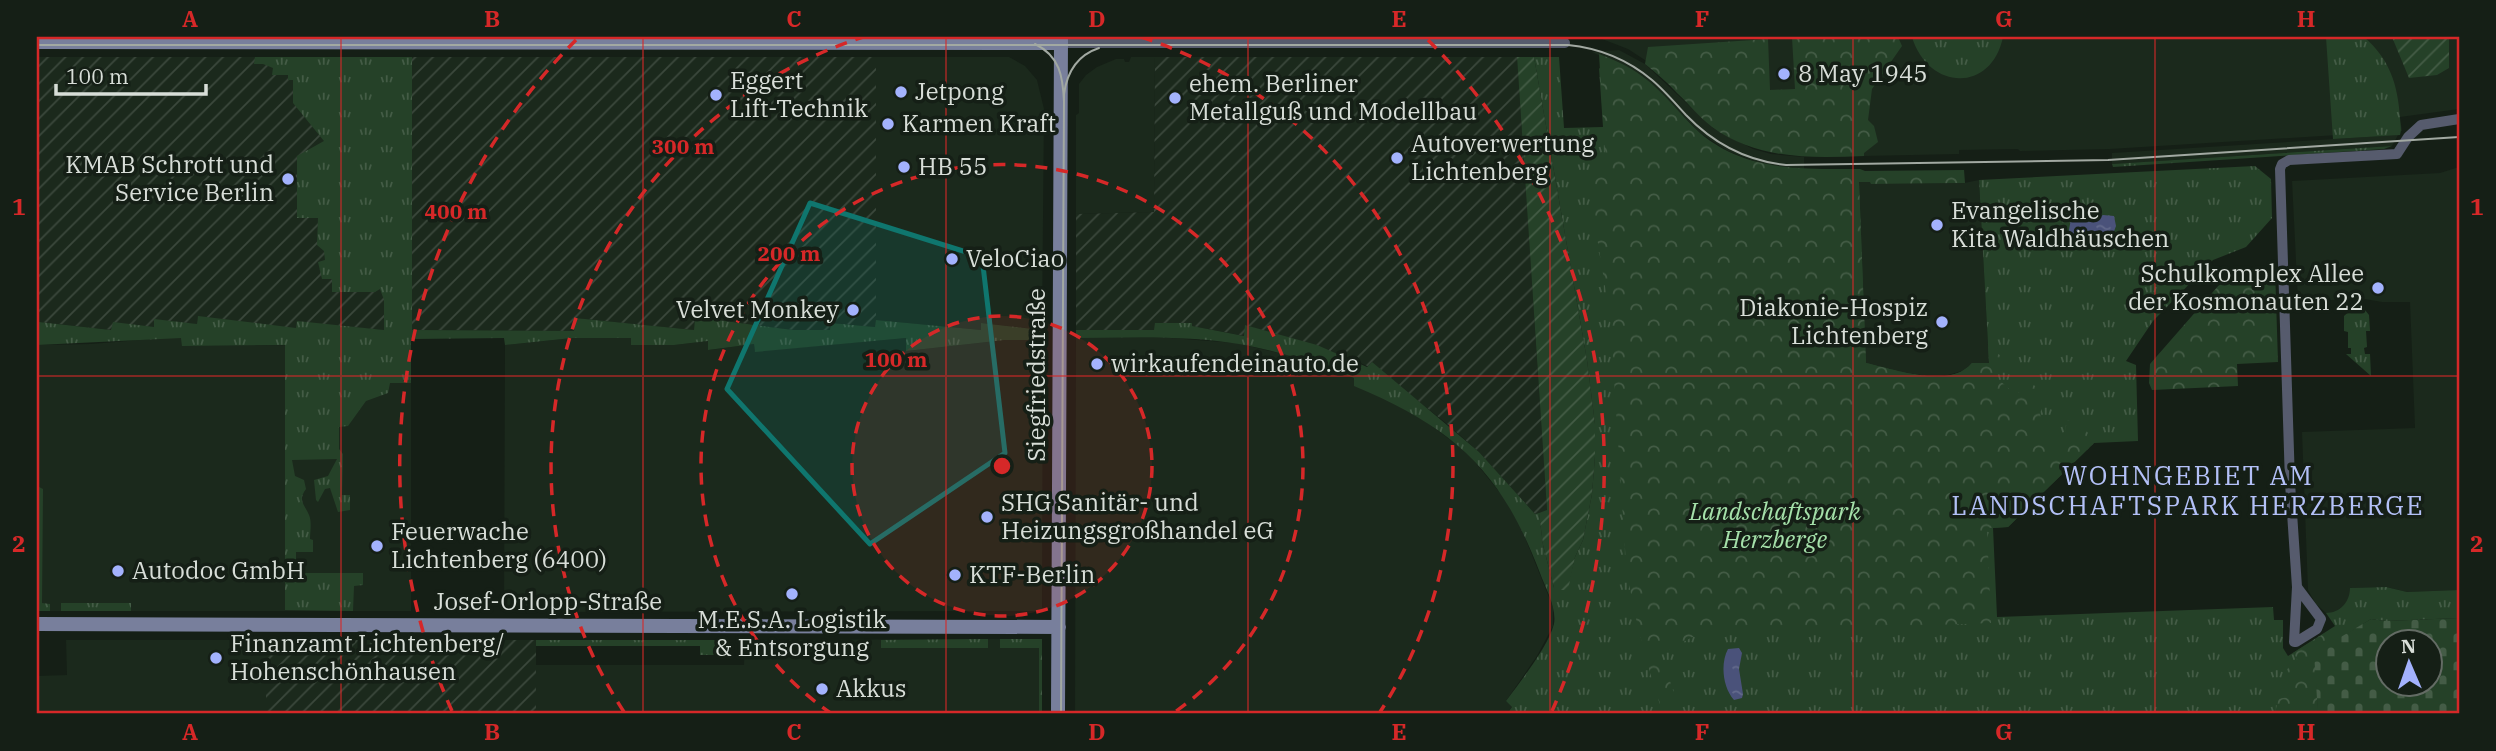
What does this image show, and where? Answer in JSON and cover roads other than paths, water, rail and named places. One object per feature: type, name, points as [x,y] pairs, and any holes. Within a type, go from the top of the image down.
[{"type":"street","points":[[37,42],[1061,40],[1565,43]]},
{"type":"street","name":"Siegfriedstraße","points":[[1058,714],[1061,40]]},
{"type":"street","points":[[2297,587],[2321,619],[2317,629],[2294,642],[2297,587],[2289,461],[2280,169],[2282,164],[2289,160],[2397,154],[2408,137],[2421,125],[2459,119]]},
{"type":"street","name":"Josef-Orlopp-Straße","points":[[37,624],[1059,627]]},
{"type":"water","points":[[2103,215],[2114,216],[2116,226],[2113,234],[2088,234],[2072,243],[2069,230],[2071,219],[2091,222]]},
{"type":"water","points":[[1739,648],[1742,653],[1739,669],[1743,694],[1742,698],[1734,700],[1725,683],[1723,669],[1728,649]]},
{"type":"tram line","points":[[1035,44],[1055,61],[1063,84],[1064,102]]},
{"type":"tram line","points":[[37,45],[1568,45],[1591,49],[1623,61],[1652,80],[1696,125],[1719,142],[1744,155],[1786,165],[2108,160],[2459,137]]},
{"type":"tram line","points":[[1061,714],[1064,94],[1075,65],[1085,55],[1099,48]]},
{"type":"place","name":"8 May 1945","points":[[1784,74]]},
{"type":"place","name":"Jetpong","points":[[901,92]]},
{"type":"place","name":"Eggert Lift-Technik","points":[[716,95]]},
{"type":"place","name":"ehem. Berliner Metallguß und Modellbau","points":[[1175,98]]},
{"type":"place","name":"Karmen Kraft","points":[[888,124]]},
{"type":"place","name":"Autoverwertung Lichtenberg","points":[[1397,158]]},
{"type":"place","name":"HB 55","points":[[904,167]]},
{"type":"place","name":"KMAB Schrott und Service Berlin","points":[[288,179]]},
{"type":"place","name":"Evangelische Kita Waldhäuschen","points":[[1937,225]]},
{"type":"place","name":"VeloCiao","points":[[952,259]]},
{"type":"place","name":"Schulkomplex Allee der Kosmonauten 22","points":[[2378,288]]},
{"type":"place","name":"Velvet Monkey","points":[[853,310]]},
{"type":"place","name":"Diakonie-Hospiz Lichtenberg","points":[[1942,322]]},
{"type":"place","name":"wirkaufendeinauto.de","points":[[1097,364]]},
{"type":"place","name":"SHG Sanitär- und Heizungsgroßhandel eG","points":[[987,517]]},
{"type":"place","name":"Feuerwache Lichtenberg (6400)","points":[[377,546]]},
{"type":"place","name":"Autodoc GmbH","points":[[118,571]]},
{"type":"place","name":"KTF-Berlin","points":[[955,575]]},
{"type":"place","name":"M.E.S.A. Logistik & Entsorgung","points":[[792,594]]},
{"type":"place","name":"Finanzamt Lichtenberg/ Hohenschönhausen","points":[[216,658]]},
{"type":"place","name":"Akkus","points":[[822,689]]},
{"type":"district","name":"WOHNGEBIET AM LANDSCHAFTSPARK HERZBERGE","points":[[2188,491]]},
{"type":"park label","name":"Landschaftspark Herzberge","points":[[1775,526]]}]
